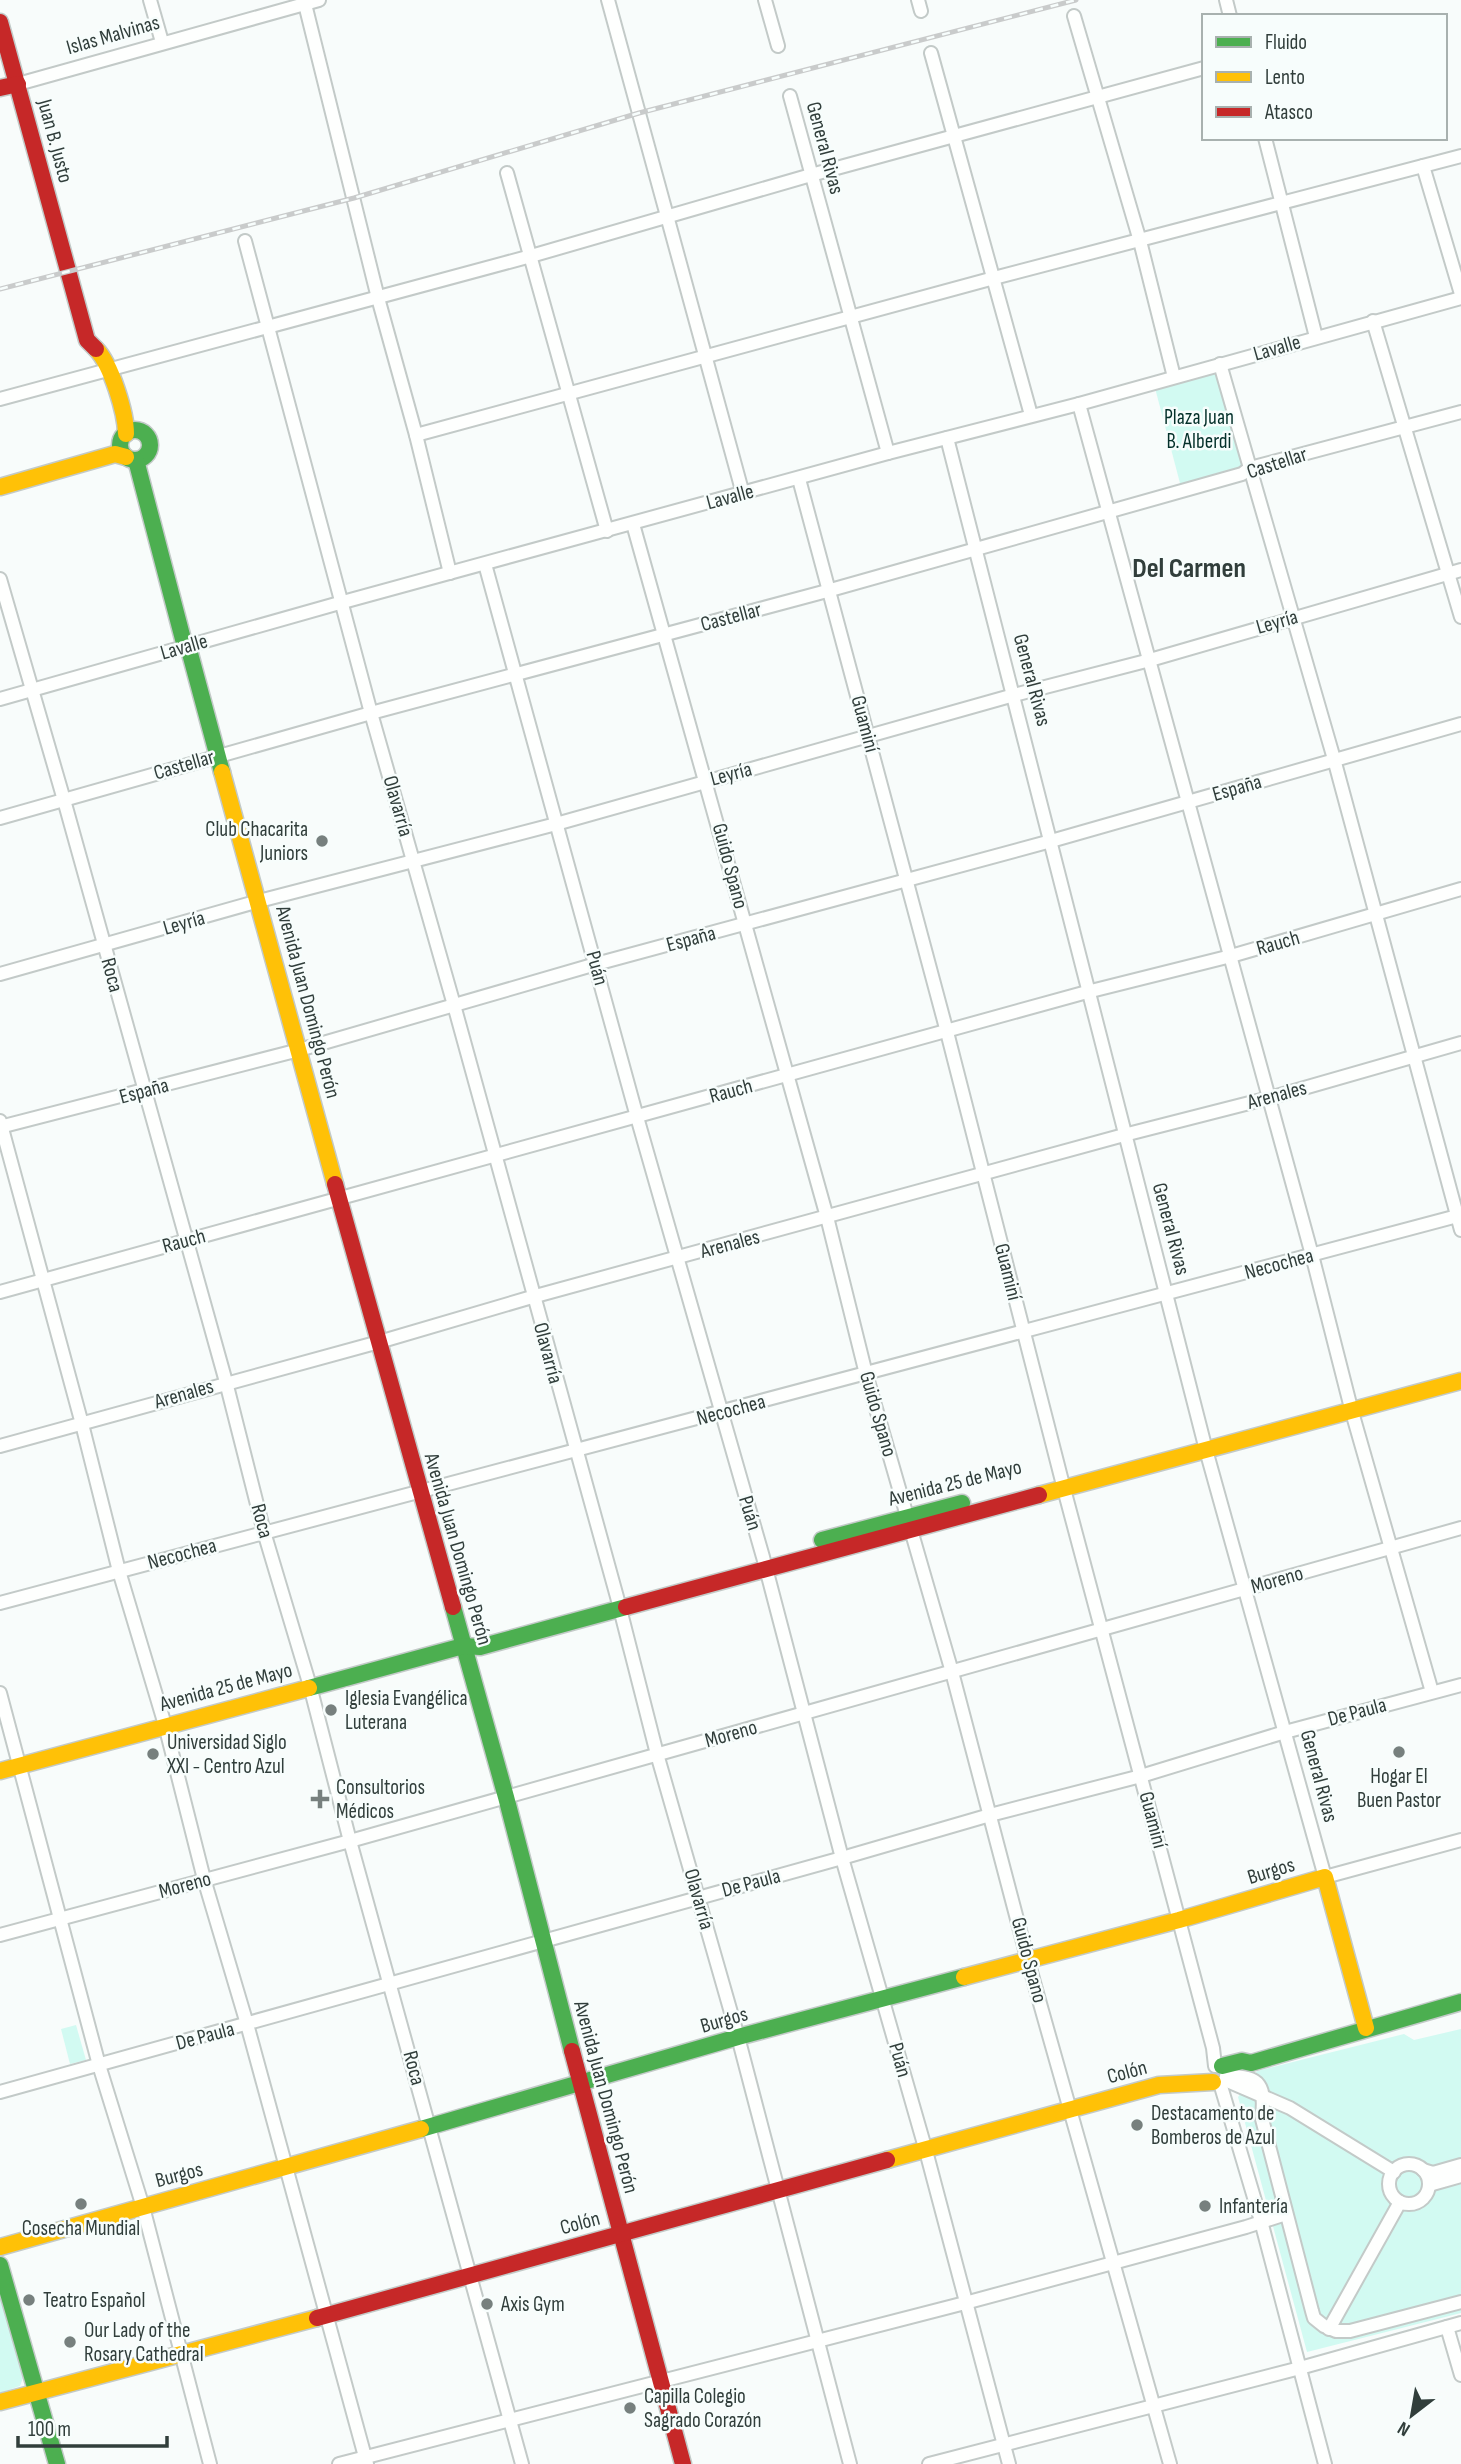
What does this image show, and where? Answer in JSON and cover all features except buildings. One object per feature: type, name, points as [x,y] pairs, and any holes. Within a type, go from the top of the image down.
[{"type":"main road","name":"Juan B. Justo","points":[[0,22],[69,271]]},
{"type":"main road","name":"Islas Malvinas","points":[[0,88],[18,84]]},
{"type":"main road","name":"Avenida Juan Domingo Perón","points":[[69,271],[87,340],[116,369],[132,447],[184,643],[188,646],[219,755],[339,1200],[506,1797],[683,2464]]},
{"type":"main road","points":[[0,480],[114,447],[132,447]]},
{"type":"main road","points":[[0,487],[132,447]]},
{"type":"main road","name":"Avenida 25 de Mayo","points":[[1351,1406],[1461,1369]]},
{"type":"main road","name":"Avenida 25 de Mayo","points":[[0,1771],[463,1646],[481,1647],[618,1603],[1204,1444],[1461,1381]]},
{"type":"main road","name":"Burgos","points":[[0,2247],[738,2037],[1180,1920],[1325,1877]]},
{"type":"main road","name":"General Rivas","points":[[1325,1877],[1366,2028]]},
{"type":"main road","points":[[1221,2075],[1244,2069],[1251,2063],[1340,2038],[1350,2032],[1461,2002]]},
{"type":"main road","points":[[1340,2038],[1367,2036],[1461,2010]]},
{"type":"main road","name":"Colón","points":[[0,2402],[182,2355],[1159,2085],[1221,2075]]},
{"type":"main road","points":[[0,2265],[57,2464]]},
{"type":"street","points":[[150,0],[162,42]]},
{"type":"street","name":"Islas Malvinas","points":[[18,84],[319,0]]},
{"type":"street","points":[[608,0],[743,494]]},
{"type":"street","points":[[765,0],[778,46]]},
{"type":"street","points":[[305,2],[450,573]]},
{"type":"street","points":[[1074,16],[1140,241],[1174,377]]},
{"type":"street","points":[[931,53],[1031,415]]},
{"type":"street","points":[[0,399],[270,328],[811,175],[1202,69]]},
{"type":"street","name":"General Rivas","points":[[790,96],[888,453]]},
{"type":"street","points":[[1266,140],[1316,337]]},
{"type":"street","points":[[416,435],[1282,201],[1461,156]]},
{"type":"street","points":[[1423,166],[1461,296]]},
{"type":"street","points":[[508,173],[607,531]]},
{"type":"street","name":"Olavarría","points":[[245,241],[371,713],[454,1005],[657,1754],[738,2037],[850,2464]]},
{"type":"street","name":"Lavalle","points":[[0,699],[343,602],[888,453],[1079,404],[1461,296]]},
{"type":"street","points":[[1373,321],[1404,426],[1455,571],[1461,617]]},
{"type":"street","points":[[1220,364],[1334,759],[1461,1230]]},
{"type":"street","points":[[1079,404],[1390,1549],[1432,1692]]},
{"type":"street","name":"Castellar","points":[[0,818],[516,673],[975,550],[1242,474],[1250,468],[1461,412]]},
{"type":"street","name":"General Rivas","points":[[947,438],[1204,1444],[1325,1877]]},
{"type":"street","name":"Guaminí","points":[[799,479],[947,1032],[1101,1631],[1325,2464]]},
{"type":"street","name":"Guido Spano","points":[[633,524],[827,1217],[866,1374],[952,1672],[1028,1961],[1170,2464]]},
{"type":"street","name":"Puán","points":[[485,564],[637,1117],[765,1563],[842,1858],[926,2151],[1009,2464]]},
{"type":"street","name":"Leyría","points":[[0,974],[104,947],[259,901],[556,824],[1014,695],[1150,660],[1455,571]]},
{"type":"street","name":"Roca","points":[[0,579],[226,1382],[264,1532],[310,1686],[350,1841],[522,2464]]},
{"type":"street","name":"España","points":[[1,1125],[299,1050],[596,964],[1051,841],[1461,724]]},
{"type":"street","name":"Rauch","points":[[0,1292],[1087,992],[1231,956],[1461,889]]},
{"type":"street","name":"Arenales","points":[[0,1446],[1461,1043]]},
{"type":"street","points":[[1,1125],[119,1571],[164,1725],[204,1879],[247,2024],[284,2168],[366,2460]]},
{"type":"street","name":"Necochea","points":[[0,1603],[1024,1333],[1459,1215]]},
{"type":"street","name":"Moreno","points":[[0,1936],[350,1841],[1461,1528]]},
{"type":"street","name":"De Paula","points":[[0,2091],[1461,1685]]},
{"type":"street","points":[[0,1693],[99,2065],[143,2207],[210,2464]]},
{"type":"street","name":"Burgos","points":[[1325,1877],[1461,1840]]},
{"type":"street","points":[[1221,2075],[1252,2093],[1290,2108],[1394,2172]]},
{"type":"street","points":[[1264,2096],[1262,2119],[1314,2318],[1329,2329],[1350,2331],[1461,2302]]},
{"type":"street","points":[[1423,2170],[1429,2185],[1422,2200],[1411,2204],[1400,2202],[1390,2190],[1390,2180],[1394,2172],[1405,2165],[1411,2165],[1433,2173],[1461,2165]]},
{"type":"street","points":[[1429,2185],[1461,2176]]},
{"type":"street","points":[[1329,2329],[1400,2202]]},
{"type":"street","points":[[338,2464],[366,2460],[510,2419],[965,2303],[1286,2214]]},
{"type":"street","points":[[929,2464],[1300,2368],[1461,2323]]},
{"type":"street","points":[[1447,2327],[1461,2375]]},
{"type":"green space","name":"Plaza Juan B. Alberdi","points":[[1217,371],[1244,470],[1181,487],[1155,388]]},
{"type":"green space","points":[[76,2025],[86,2060],[70,2064],[61,2029]]},
{"type":"green space","points":[[1461,2029],[1461,2313],[1307,2352],[1238,2097],[1257,2071],[1404,2034],[1414,2040]]},
{"type":"green space","points":[[0,2297],[23,2378],[20,2386],[0,2393]]},
{"type":"railway","points":[[0,289],[354,198],[639,113],[1076,0]]},
{"type":"traffic: fast","points":[[135,430],[145,435],[150,445],[145,455],[135,460],[125,455],[120,445],[125,435],[135,430]]},
{"type":"traffic: fast","points":[[136,460],[184,643],[188,646],[222,772]]},
{"type":"traffic: fast","points":[[822,1540],[962,1503]]},
{"type":"traffic: fast","points":[[453,1607],[572,2051]]},
{"type":"traffic: fast","points":[[309,1688],[463,1646],[480,1647],[626,1607]]},
{"type":"traffic: fast","points":[[421,2129],[738,2037],[964,1977]]},
{"type":"traffic: fast","points":[[1222,2066],[1242,2061],[1251,2063],[1461,2002]]},
{"type":"traffic: fast","points":[[0,2265],[57,2464]]},
{"type":"traffic: slow","points":[[96,349],[117,389],[126,434]]},
{"type":"traffic: slow","points":[[0,487],[115,454],[126,457]]},
{"type":"traffic: slow","points":[[222,772],[335,1184]]},
{"type":"traffic: slow","points":[[1039,1495],[1461,1381]]},
{"type":"traffic: slow","points":[[0,1771],[309,1688]]},
{"type":"traffic: slow","points":[[964,1977],[1179,1920],[1325,1877],[1366,2028]]},
{"type":"traffic: slow","points":[[887,2160],[1159,2085],[1213,2082]]},
{"type":"traffic: slow","points":[[0,2247],[421,2129]]},
{"type":"traffic: slow","points":[[0,2402],[317,2318]]},
{"type":"traffic: jam","points":[[0,22],[87,340],[96,349]]},
{"type":"traffic: jam","points":[[0,88],[18,84]]},
{"type":"traffic: jam","points":[[335,1184],[453,1607]]},
{"type":"traffic: jam","points":[[626,1607],[1039,1495]]},
{"type":"traffic: jam","points":[[572,2051],[683,2464]]},
{"type":"traffic: jam","points":[[317,2318],[887,2160]]},
{"type":"place","name":"Club Chacarita Juniors","points":[[322,841]]},
{"type":"place","name":"Iglesia Evangélica Luterana","points":[[331,1710]]},
{"type":"place","name":"Hogar El Buen Pastor","points":[[1399,1752]]},
{"type":"place","name":"Universidad Siglo XXI - Centro Azul","points":[[153,1754]]},
{"type":"place","name":"Consultorios Médicos","points":[[320,1799]]},
{"type":"place","name":"Destacamento de Bomberos de Azul","points":[[1137,2125]]},
{"type":"place","name":"Cosecha Mundial","points":[[81,2204]]},
{"type":"place","name":"Infantería","points":[[1205,2206]]},
{"type":"place","name":"Teatro Español","points":[[29,2300]]},
{"type":"place","name":"Axis Gym","points":[[487,2304]]},
{"type":"place","name":"Our Lady of the Rosary Cathedral","points":[[70,2342]]},
{"type":"place","name":"Capilla Colegio Sagrado Corazón","points":[[630,2408]]},
{"type":"district","name":"Del Carmen","points":[[1189,568]]}]
